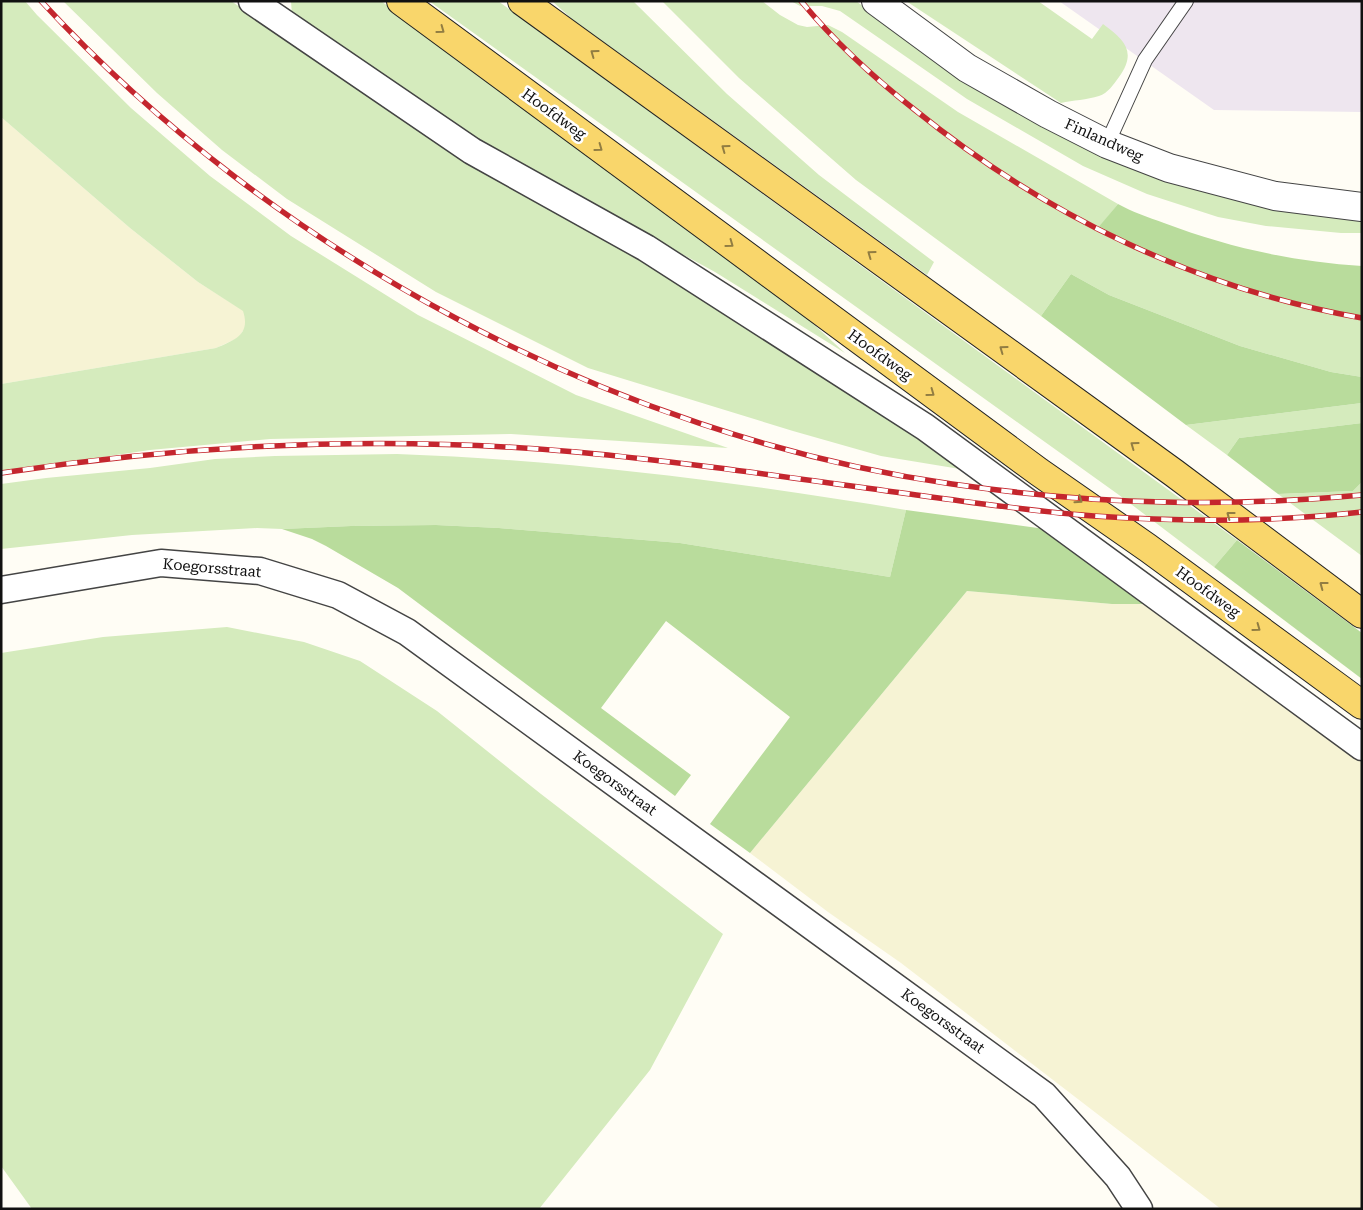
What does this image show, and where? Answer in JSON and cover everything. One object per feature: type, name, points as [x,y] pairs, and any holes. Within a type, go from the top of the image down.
[{"type":"main road","name":"Hoofdweg","points":[[401,1],[1039,472],[1148,548],[1362,705]]},
{"type":"main road","points":[[522,1],[1174,473],[1362,614]]},
{"type":"street","points":[[252,1],[472,151],[646,248],[925,427],[1362,747]]},
{"type":"street","name":"Finlandweg","points":[[876,1],[967,68],[1048,114],[1107,144],[1170,168],[1275,196],[1362,207]]},
{"type":"street","name":"Koegorsstraat","points":[[1,590],[161,562],[260,571],[338,595],[407,632],[1044,1094],[1118,1177],[1139,1209]]},
{"type":"lane","points":[[1107,144],[1145,60],[1186,1]]},
{"type":"shaded area","points":[[1059,1],[1362,1],[1362,112],[1214,110]]},
{"type":"shaded area","points":[[1,117],[130,228],[198,282],[244,311],[247,322],[238,338],[216,348],[1,384]]},
{"type":"shaded area","points":[[967,591],[1112,604],[1152,604],[1362,760],[1362,1209],[1221,1209],[901,963],[828,912],[750,853]]},
{"type":"green space","points":[[1,1],[25,1],[131,108],[210,176],[291,236],[418,315],[576,395],[728,448],[511,434],[270,439],[150,450],[1,472],[1,384],[216,348],[239,336],[245,326],[245,319],[243,311],[198,282],[130,228],[1,117]]},
{"type":"green space","points":[[63,1],[231,1],[430,135],[594,224],[966,470],[881,456],[588,368],[436,292],[287,199],[222,150],[157,93]]},
{"type":"green space","points":[[291,1],[381,1],[797,309],[845,353],[715,272],[499,154],[292,16]]},
{"type":"green space","points":[[429,1],[498,1],[1237,540],[1214,567],[1119,495]]},
{"type":"green space","points":[[552,1],[633,1],[727,94],[819,175],[934,262],[927,275],[572,19]]},
{"type":"green space","points":[[662,1],[762,1],[780,15],[798,25],[807,27],[828,25],[842,32],[958,112],[1118,204],[1098,229],[1170,263],[1243,289],[1303,307],[1362,318],[1362,377],[1331,372],[1240,346],[1109,295],[1071,274],[1041,316],[856,180],[739,78]]},
{"type":"green space","points":[[791,1],[856,1],[929,56],[999,102],[1362,220],[1362,233],[1341,233],[1266,226],[1218,217],[1147,194],[1083,166],[967,99],[840,11],[822,6],[800,6]]},
{"type":"green space","points":[[906,1],[1038,1],[1092,39],[1103,24],[1126,47],[1128,53],[1127,60],[1119,77],[1105,93],[1099,96],[1061,103]]},
{"type":"green space","points":[[1118,204],[1188,232],[1236,246],[1311,261],[1362,266],[1362,318],[1309,308],[1223,282],[1172,263],[1097,229]]},
{"type":"green space","points":[[1071,274],[1109,295],[1240,346],[1331,372],[1362,377],[1362,403],[1186,425],[1041,316]]},
{"type":"green space","points":[[1362,403],[1362,423],[1239,438],[1227,455],[1186,425]]},
{"type":"green space","points":[[1362,423],[1362,482],[1353,491],[1278,494],[1227,455],[1239,438]]},
{"type":"green space","points":[[397,454],[525,461],[589,467],[779,490],[906,510],[890,577],[680,543],[499,528],[436,525],[257,528],[132,535],[1,549],[1,484],[215,459]]},
{"type":"green space","points":[[1362,482],[1362,556],[1278,494],[1353,491]]},
{"type":"green space","points":[[906,510],[1045,529],[1152,604],[1112,604],[967,591],[750,853],[710,824],[790,717],[666,621],[601,708],[691,775],[675,796],[398,588],[326,546],[282,529],[436,525],[499,528],[680,543],[890,577]]},
{"type":"green space","points":[[1237,540],[1362,633],[1362,679],[1214,567]]},
{"type":"green space","points":[[227,627],[304,642],[360,661],[437,711],[541,794],[723,934],[650,1070],[539,1209],[32,1209],[1,1166],[1,653],[103,637]]},
{"type":"railway","points":[[41,1],[133,92],[233,175],[341,251],[456,318],[576,376],[699,423],[825,459],[952,484],[1031,494],[1084,499],[1189,503],[1263,502],[1362,495]]},
{"type":"railway","points":[[801,1],[855,58],[915,110],[965,148],[1016,183],[1070,214],[1125,242],[1182,267],[1241,288],[1301,305],[1362,318]]},
{"type":"railway","points":[[1,473],[72,463],[216,449],[288,445],[432,444],[504,447],[621,456],[1012,508],[1094,516],[1228,520],[1295,518],[1362,512]]}]
